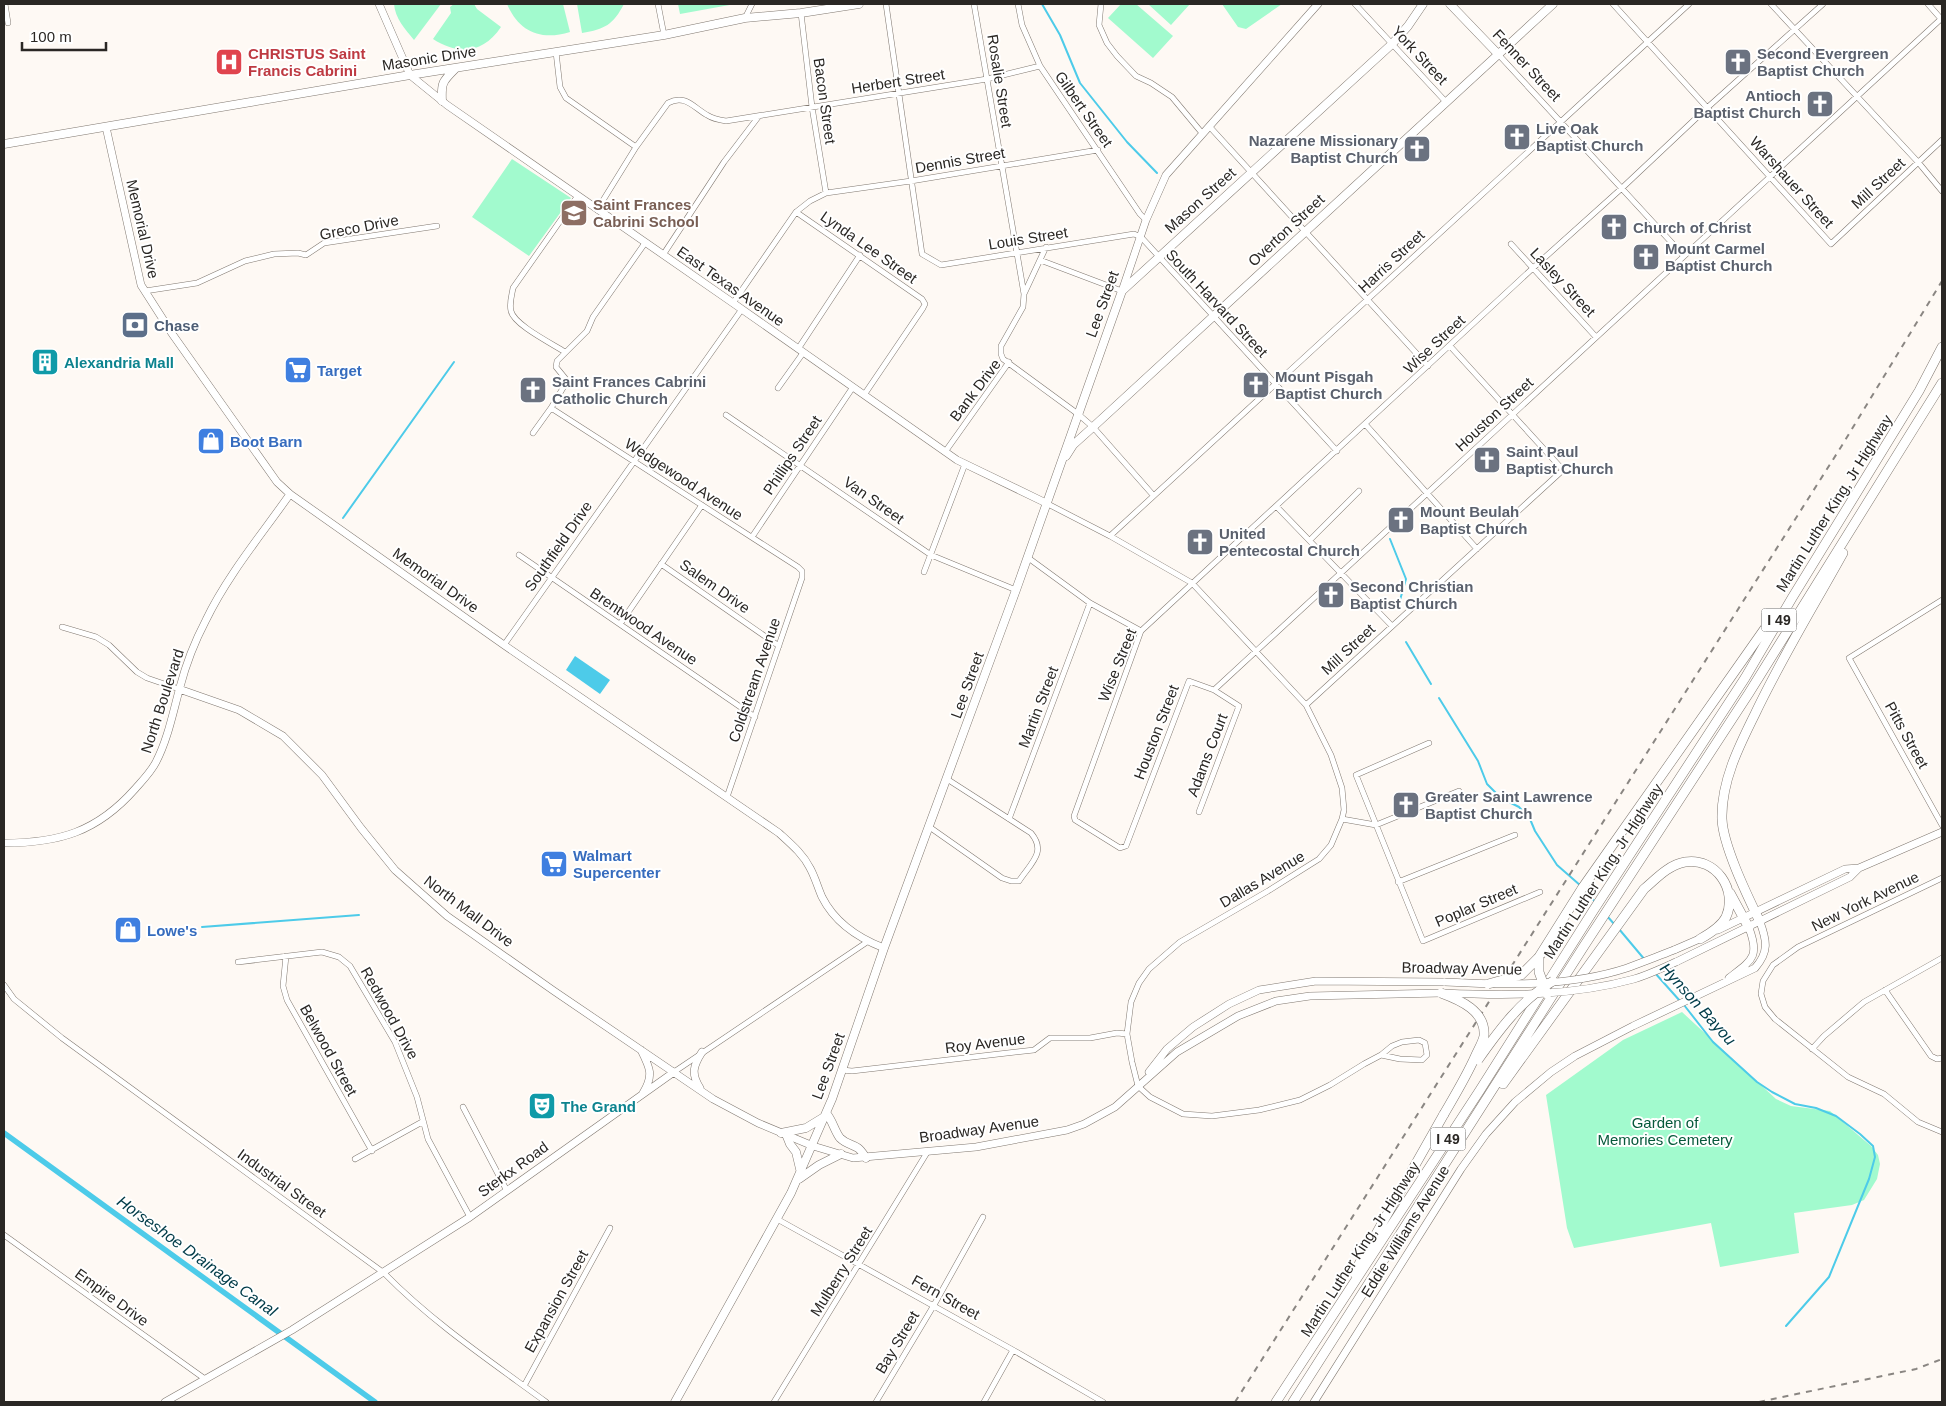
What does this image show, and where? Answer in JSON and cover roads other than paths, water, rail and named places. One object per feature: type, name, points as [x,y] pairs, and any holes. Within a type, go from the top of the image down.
[{"type":"highway","name":"Martin Luther King, Jr Highway","points":[[1276,1402],[1480,1090],[1592,911],[1745,678],[1919,391],[1942,348]]},
{"type":"highway","name":"Martin Luther King, Jr Highway","points":[[1293,1402],[1749,693],[1942,383]]},
{"type":"highway","points":[[1760,922],[1725,838],[1722,818],[1725,791],[1735,754],[1772,678],[1908,439]]},
{"type":"highway","points":[[1488,984],[1521,975],[1539,958],[1583,887],[1768,624],[1792,598]]},
{"type":"highway","points":[[1464,1136],[1644,889],[1666,870],[1684,862],[1695,861],[1713,867],[1722,877],[1749,928]]},
{"type":"highway","points":[[1700,939],[1714,931],[1726,918],[1730,900],[1728,888]]},
{"type":"highway","points":[[1539,958],[1544,988]]},
{"type":"highway","points":[[1310,1350],[1467,1076],[1504,1025],[1533,994],[1553,981]]},
{"type":"highway","points":[[1441,993],[1461,1000],[1473,1009],[1483,1025],[1484,1037],[1467,1076]]},
{"type":"main road","name":"Masonic Drive","points":[[4,144],[410,75],[664,35],[745,18],[801,13],[859,4]]},
{"type":"main road","name":"Mason Street","points":[[1122,290],[1392,44],[1408,26],[1423,4]]},
{"type":"main road","name":"Fenner Street","points":[[1450,4],[1498,54]]},
{"type":"main road","name":"Overton Street","points":[[1051,487],[1069,451],[1093,427],[1553,4]]},
{"type":"main road","points":[[442,101],[442,82],[456,68]]},
{"type":"main road","name":"Lee Street","points":[[677,1402],[778,1219],[813,1146],[842,1070],[928,826],[947,780],[1016,590],[1122,290]]},
{"type":"main road","points":[[841,1154],[799,1177],[796,1152],[783,1134],[806,1128],[825,1115],[832,1120],[841,1139],[847,1145],[858,1148],[866,1158]]},
{"type":"street","points":[[5,4],[8,23]]},
{"type":"street","points":[[379,4],[410,75]]},
{"type":"street","points":[[658,4],[664,35]]},
{"type":"street","points":[[745,18],[752,4]]},
{"type":"street","points":[[886,4],[911,181]]},
{"type":"street","name":"Rosalie Street","points":[[974,4],[1024,294]]},
{"type":"street","name":"Gilbert Street","points":[[1018,4],[1022,24],[1040,66],[1140,214],[1146,220]]},
{"type":"street","points":[[1101,4],[1099,26],[1107,43],[1117,56],[1136,76],[1152,83],[1172,97],[1202,133]]},
{"type":"street","name":"Lee Street","points":[[1122,290],[1146,220],[1166,175],[1318,4]]},
{"type":"street","name":"York Street","points":[[1355,4],[1446,102]]},
{"type":"street","name":"Warshauer Street","points":[[1613,4],[1831,244]]},
{"type":"street","name":"Harris Street","points":[[1110,536],[1689,4]]},
{"type":"street","points":[[1771,4],[1918,162],[1942,191]]},
{"type":"street","name":"Wise Street","points":[[1126,846],[1120,848],[1075,820],[1074,816],[1141,630],[1708,107],[1823,4]]},
{"type":"street","points":[[1928,4],[1942,19]]},
{"type":"street","name":"Bacon Street","points":[[801,13],[812,107],[826,193]]},
{"type":"street","name":"Houston Street","points":[[1126,846],[1189,681],[1214,690],[1942,19]]},
{"type":"street","points":[[556,52],[560,87],[566,98],[636,147],[597,210]]},
{"type":"street","name":"Fenner Street","points":[[1498,54],[1684,256]]},
{"type":"street","name":"Herbert Street","points":[[636,147],[668,102],[674,100],[686,100],[707,115],[726,121],[987,79],[1040,66]]},
{"type":"street","name":"East Texas Avenue","points":[[410,75],[442,101],[577,197],[734,303],[945,452],[964,464],[1046,503]]},
{"type":"street","points":[[663,255],[724,162],[760,115]]},
{"type":"street","points":[[1209,126],[1428,366]]},
{"type":"street","name":"Memorial Drive","points":[[106,128],[138,274],[145,291],[173,335],[268,471],[290,494],[504,645],[757,817],[798,850],[810,868],[829,908],[844,925],[866,942],[884,948]]},
{"type":"street","name":"Mill Street","points":[[1831,244],[1942,140]]},
{"type":"street","name":"Dennis Street","points":[[826,193],[1098,150]]},
{"type":"street","name":"Louis Street","points":[[911,181],[922,254],[941,265],[1134,234],[1141,237]]},
{"type":"street","points":[[734,303],[796,212],[810,201],[826,193]]},
{"type":"street","points":[[565,352],[518,323],[511,314],[510,303],[513,288],[577,197]]},
{"type":"street","name":"Lynda Lee Street","points":[[796,212],[922,299],[925,304],[864,395]]},
{"type":"street","name":"Greco Drive","points":[[145,291],[197,283],[245,261],[274,254],[298,253],[306,255],[324,243],[436,226]]},
{"type":"street","name":"South Harvard Street","points":[[1141,237],[1337,451]]},
{"type":"street","points":[[533,433],[566,383],[565,378],[556,367],[556,361],[587,331],[593,317],[645,243]]},
{"type":"street","name":"Lasley Street","points":[[1511,244],[1596,337]]},
{"type":"street","points":[[1009,362],[1003,359],[1001,346],[1023,308],[1024,294],[1046,247]]},
{"type":"street","points":[[778,388],[860,255]]},
{"type":"street","points":[[1040,260],[1122,290]]},
{"type":"street","name":"Southfield Drive","points":[[504,645],[742,309]]},
{"type":"street","points":[[1450,346],[1512,414]]},
{"type":"street","name":"Bank Drive","points":[[945,452],[1009,362],[1093,427],[1153,495]]},
{"type":"street","name":"Phillips Street","points":[[752,537],[853,387]]},
{"type":"street","name":"Wedgewood Avenue","points":[[551,408],[802,571]]},
{"type":"street","name":"Mill Street","points":[[1306,705],[1563,470],[1512,414]]},
{"type":"street","name":"Van Street","points":[[726,415],[931,555],[1016,590]]},
{"type":"street","points":[[1365,424],[1477,548]]},
{"type":"street","points":[[924,572],[964,464]]},
{"type":"street","points":[[1310,540],[1358,491]]},
{"type":"street","name":"North Boulevard","points":[[4,843],[47,841],[63,837],[92,825],[114,810],[133,791],[156,763],[167,733],[186,666],[213,607],[290,494]]},
{"type":"street","name":"Dallas Avenue","points":[[1046,503],[1110,536],[1192,583],[1306,705],[1336,769],[1342,788],[1344,810],[1342,819],[1331,845],[1319,859],[1180,942],[1149,969],[1131,1002],[1127,1034],[1138,1086]]},
{"type":"street","points":[[620,624],[702,505]]},
{"type":"street","points":[[1276,506],[1392,626]]},
{"type":"street","name":"Brentwood Avenue","points":[[519,555],[755,717]]},
{"type":"street","points":[[1027,556],[1090,603],[1141,630]]},
{"type":"street","name":"Salem Drive","points":[[661,564],[779,646]]},
{"type":"street","name":"Coldstream Avenue","points":[[727,797],[802,578],[802,571]]},
{"type":"street","name":"Pitts Street","points":[[1942,602],[1849,658],[1942,825]]},
{"type":"street","name":"Martin Street","points":[[1009,819],[1090,603]]},
{"type":"street","name":"North Mall Drive","points":[[62,627],[96,637],[109,646],[137,672],[147,678],[239,710],[282,736],[322,775],[395,870],[447,916],[703,1092],[758,1123],[813,1146]]},
{"type":"street","name":"Adams Court","points":[[1199,812],[1239,706],[1214,690]]},
{"type":"street","points":[[1429,743],[1356,775],[1398,882],[1515,835]]},
{"type":"street","points":[[928,826],[1002,878],[1011,882],[1019,881],[1039,851],[1038,842],[1031,833],[947,780]]},
{"type":"street","points":[[1342,819],[1376,825],[1459,791]]},
{"type":"street","name":"Broadway Avenue","points":[[1553,981],[1626,968],[1674,950],[1845,870],[1858,868],[1942,832]]},
{"type":"street","name":"Broadway Avenue","points":[[1138,1086],[1167,1049],[1193,1027],[1229,1004],[1259,990],[1316,980],[1444,982],[1583,990],[1635,979],[1676,962],[1850,877],[1858,868]]},
{"type":"street","name":"New York Avenue","points":[[1942,878],[1798,947],[1773,965],[1763,981],[1762,994],[1765,1007],[1775,1019],[1848,1078],[1884,1094],[1918,1122],[1942,1132]]},
{"type":"street","name":"Poplar Street","points":[[1398,882],[1423,941],[1540,892]]},
{"type":"street","points":[[1802,889],[1808,898]]},
{"type":"street","name":"Eddie Williams Avenue","points":[[1314,1402],[1461,1169],[1499,1120],[1535,1085],[1575,1056],[1755,968],[1762,959],[1766,948],[1765,934],[1760,922]]},
{"type":"street","name":"Eddie Williams Avenue","points":[[1718,986],[1744,966],[1754,954],[1755,943],[1749,928]]},
{"type":"street","name":"Sterkx Road","points":[[165,1402],[292,1330],[470,1217],[702,1052],[866,942]]},
{"type":"street","name":"Redwood Drive","points":[[238,962],[322,952],[339,957],[350,966],[402,1056],[417,1096],[422,1122],[433,1152],[470,1217]]},
{"type":"street","name":"Belwood Street","points":[[286,956],[283,986],[287,1000],[372,1151]]},
{"type":"street","points":[[1812,1049],[1841,1020],[1864,1002],[1942,958]]},
{"type":"street","name":"Industrial Street","points":[[4,985],[14,999],[62,1038],[384,1273],[422,1310],[546,1402]]},
{"type":"street","points":[[1885,990],[1931,1056],[1937,1059],[1942,1058]]},
{"type":"street","name":"Broadway Avenue","points":[[813,1146],[856,1159],[976,1147],[1067,1130],[1084,1124],[1114,1107],[1177,1052],[1238,1016],[1276,1002],[1310,996],[1441,993],[1486,995],[1533,994]]},
{"type":"street","name":"Roy Avenue","points":[[842,1070],[852,1071],[1034,1050],[1050,1038],[1090,1038],[1117,1033],[1127,1034]]},
{"type":"street","points":[[1138,1086],[1150,1097],[1183,1114],[1212,1116],[1250,1111],[1300,1100],[1330,1085],[1381,1055],[1392,1046],[1402,1042],[1419,1040],[1425,1043],[1427,1055],[1422,1060],[1412,1060],[1381,1055]]},
{"type":"street","points":[[640,1096],[649,1083],[650,1074],[641,1050]]},
{"type":"street","points":[[702,1052],[695,1063],[693,1072],[694,1078],[703,1092]]},
{"type":"street","points":[[463,1107],[507,1191]]},
{"type":"street","points":[[355,1159],[422,1122]]},
{"type":"street","name":"Mulberry Street","points":[[774,1402],[928,1151]]},
{"type":"street","name":"Bay Street","points":[[876,1402],[934,1305],[983,1217]]},
{"type":"street","name":"Fern Street","points":[[778,1219],[1102,1401]]},
{"type":"street","name":"Expansion Street","points":[[524,1386],[610,1228]]},
{"type":"street","name":"Empire Drive","points":[[4,1235],[205,1379]]},
{"type":"street","points":[[984,1402],[1013,1350]]},
{"type":"water","points":[[575,656],[610,680],[600,694],[566,670]]},
{"type":"waterway","name":"Hynson Bayou","points":[[1042,4],[1060,35],[1080,83],[1127,142],[1157,173]]},
{"type":"waterway","points":[[343,518],[454,362]]},
{"type":"waterway","name":"Hynson Bayou","points":[[1390,539],[1406,579],[1398,607]]},
{"type":"waterway","name":"Hynson Bayou","points":[[1406,642],[1431,684]]},
{"type":"waterway","name":"Hynson Bayou","points":[[1439,698],[1478,761],[1487,784],[1501,798],[1519,807],[1530,819],[1535,831],[1557,865],[1581,886]]},
{"type":"waterway","name":"Hynson Bayou","points":[[1584,889],[1596,903]]},
{"type":"waterway","points":[[202,927],[359,915]]},
{"type":"waterway","name":"Hynson Bayou","points":[[1607,916],[1615,925]]},
{"type":"waterway","name":"Hynson Bayou","points":[[1619,929],[1645,960]]},
{"type":"waterway","name":"Hynson Bayou","points":[[1655,973],[1680,1001]]},
{"type":"waterway","name":"Hynson Bayou","points":[[1684,1005],[1713,1042],[1757,1082],[1795,1104],[1816,1108],[1836,1116],[1873,1146],[1875,1157],[1869,1179],[1829,1277],[1786,1326]]},
{"type":"waterway","name":"Horseshoe Drainage Canal","points":[[4,1133],[375,1402]]},
{"type":"railway","points":[[1235,1402],[1841,447],[1942,281]]},
{"type":"railway","points":[[1759,1402],[1916,1369],[1942,1359]]},
{"type":"place","name":"CHRISTUS Saint Francis Cabrini","points":[[229,62]]},
{"type":"place","name":"Second Evergreen Baptist Church","points":[[1738,62]]},
{"type":"place","name":"Antioch Baptist Church","points":[[1820,104]]},
{"type":"place","name":"Live Oak Baptist Church","points":[[1517,137]]},
{"type":"place","name":"Nazarene Missionary Baptist Church","points":[[1417,149]]},
{"type":"place","name":"Saint Frances Cabrini School","points":[[574,213]]},
{"type":"place","name":"Church of Christ","points":[[1614,227]]},
{"type":"place","name":"Mount Carmel Baptist Church","points":[[1646,257]]},
{"type":"place","name":"Chase","points":[[135,325]]},
{"type":"place","name":"Alexandria Mall","points":[[45,362]]},
{"type":"place","name":"Target","points":[[298,370]]},
{"type":"place","name":"Mount Pisgah Baptist Church","points":[[1256,385]]},
{"type":"place","name":"Saint Frances Cabrini Catholic Church","points":[[533,390]]},
{"type":"place","name":"Boot Barn","points":[[211,441]]},
{"type":"place","name":"Saint Paul Baptist Church","points":[[1487,460]]},
{"type":"place","name":"Mount Beulah Baptist Church","points":[[1401,520]]},
{"type":"place","name":"United Pentecostal Church","points":[[1200,542]]},
{"type":"place","name":"Second Christian Baptist Church","points":[[1331,595]]},
{"type":"place","name":"Greater Saint Lawrence Baptist Church","points":[[1406,805]]},
{"type":"place","name":"Walmart Supercenter","points":[[554,864]]},
{"type":"place","name":"Lowe's","points":[[128,930]]},
{"type":"place","name":"The Grand","points":[[542,1106]]},
{"type":"park label","name":"Garden of Memories Cemetery","points":[[1665,1130]]}]
